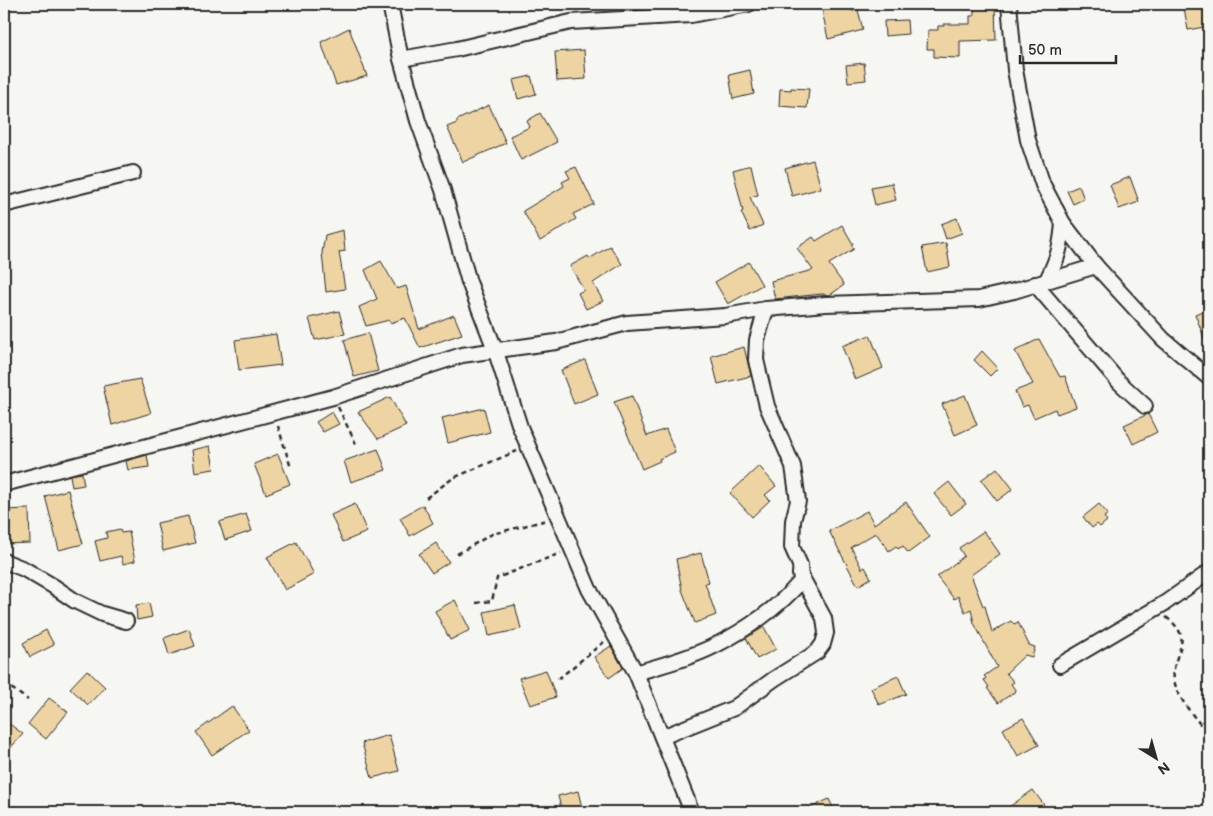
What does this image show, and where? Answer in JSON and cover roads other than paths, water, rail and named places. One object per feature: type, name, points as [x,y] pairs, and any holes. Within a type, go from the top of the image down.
[{"type":"street","points":[[390,4],[401,59],[418,121],[443,190],[469,282],[496,352],[520,427],[589,589],[636,674],[662,736],[690,812]]},
{"type":"street","points":[[401,59],[457,49],[570,22],[691,15],[749,4]]},
{"type":"street","points":[[1009,4],[1015,70],[1028,140],[1043,185],[1063,223],[1096,266],[1163,339],[1209,378]]},
{"type":"street","points":[[4,205],[132,173]]},
{"type":"street","points":[[1041,282],[1057,260],[1061,246],[1063,223]]},
{"type":"street","points":[[4,484],[333,397],[462,356],[556,342],[627,323],[725,316],[766,309],[895,301],[979,299],[1014,291],[1096,266]]},
{"type":"street","points":[[1041,282],[1119,382],[1145,406]]},
{"type":"street","points":[[636,674],[716,645],[750,624],[788,596],[801,581],[800,565],[792,547],[793,521],[798,501],[793,466],[767,406],[756,360],[757,340],[766,309]]},
{"type":"street","points":[[4,561],[31,573],[75,601],[102,614],[126,621]]},
{"type":"street","points":[[1060,665],[1155,608],[1209,572]]},
{"type":"street","points":[[662,736],[734,708],[774,679],[817,652],[823,644],[826,633],[824,618],[800,574]]}]
